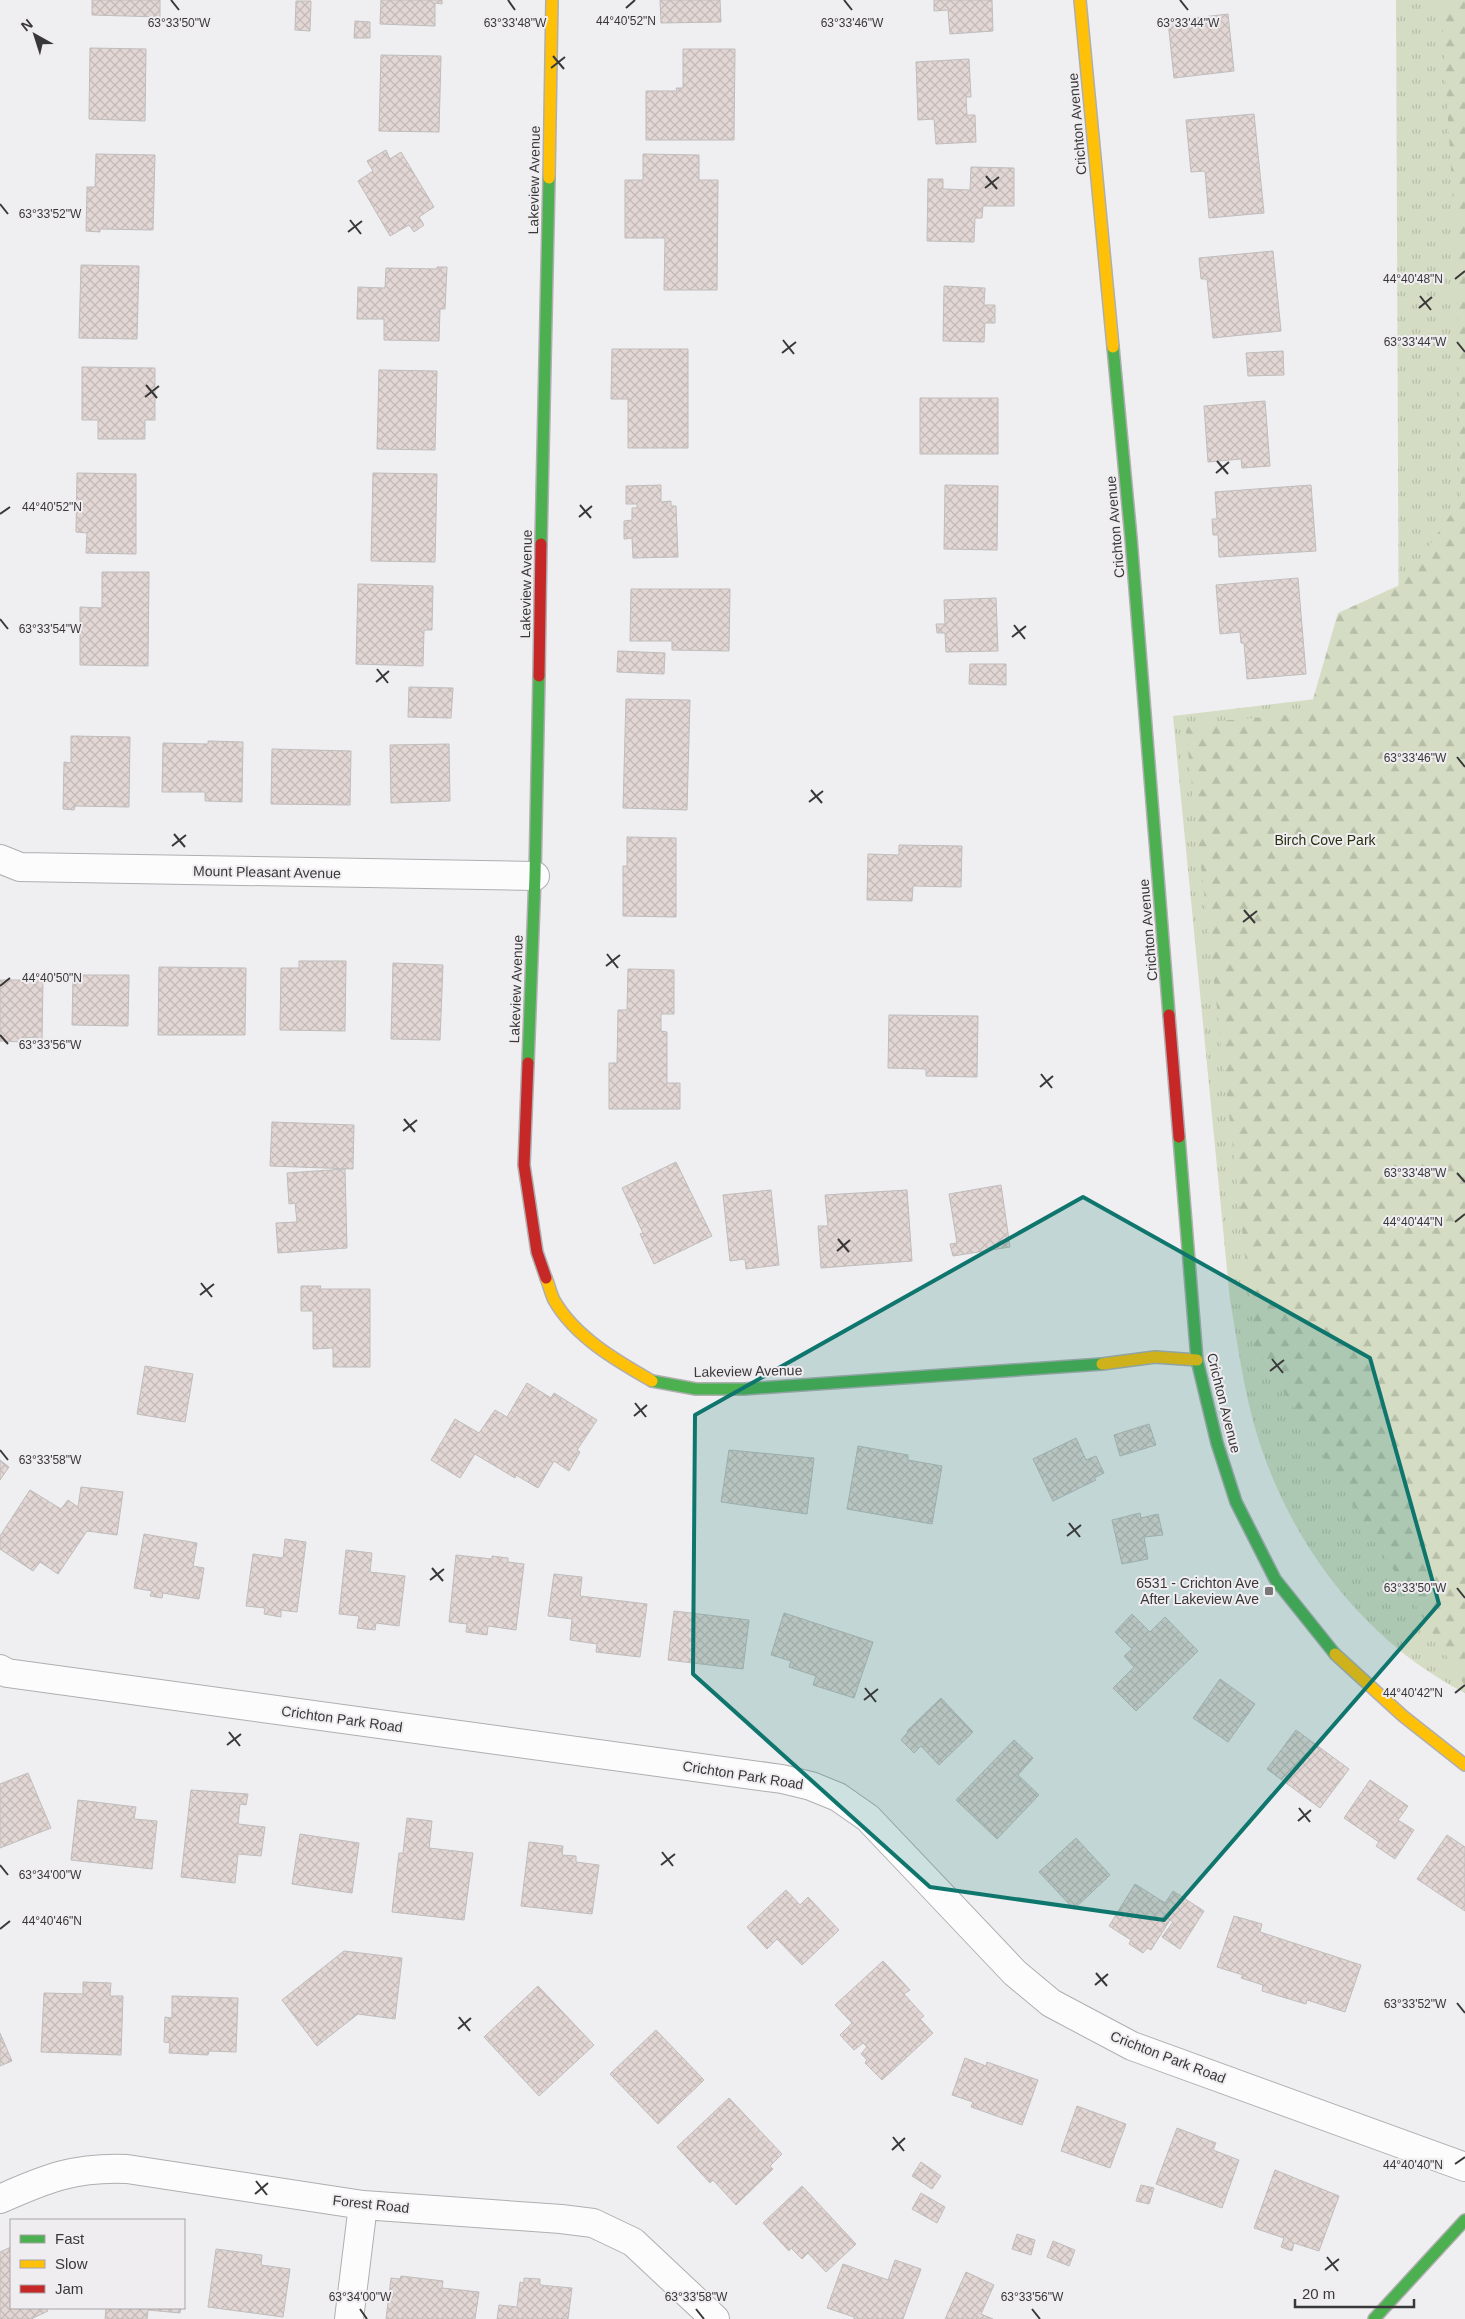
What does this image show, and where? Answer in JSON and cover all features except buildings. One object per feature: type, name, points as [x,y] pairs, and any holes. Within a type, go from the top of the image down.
[{"type":"street","name":"Lakeview Avenue","points":[[552,0],[535,876],[524,1165],[537,1252],[554,1300],[577,1330],[618,1361],[652,1381],[706,1389],[744,1389],[1115,1363],[1155,1357],[1197,1360]]},
{"type":"street","name":"Crichton Avenue","points":[[1080,0],[1132,538],[1197,1360],[1217,1443],[1236,1502],[1275,1579],[1334,1653],[1403,1716],[1465,1765]]},
{"type":"street","name":"Mount Pleasant Avenue","points":[[0,859],[20,867],[535,876]]},
{"type":"street","name":"Crichton Park Road","points":[[2,1674],[782,1779],[811,1786],[838,1797],[868,1818],[1014,1973],[1058,2007],[1132,2046],[1465,2167]]},
{"type":"street","name":"Forest Road","points":[[0,2199],[38,2182],[71,2171],[99,2168],[128,2170],[363,2205],[561,2219],[593,2224],[633,2242],[715,2319]]},
{"type":"street","points":[[349,2319],[363,2205]]},
{"type":"street","points":[[1374,2319],[1465,2220]]},
{"type":"highlighted area","points":[[1083,1197],[1370,1358],[1439,1604],[1164,1920],[930,1887],[693,1674],[695,1415]]},
{"type":"green space","name":"Birch Cove Park","points":[[1396,0],[1465,0],[1465,1693],[1429,1672],[1395,1646],[1364,1618],[1336,1586],[1290,1516],[1258,1438],[1245,1387],[1230,1300],[1173,716],[1399,689]]},
{"type":"green space","name":"Birch Cove Park","points":[[1441,0],[1465,0],[1465,1686],[1255,1345],[1185,724],[1309,713],[1338,613],[1402,584],[1461,500],[1456,254]]},
{"type":"traffic: fast","points":[[541,544],[549,178]]},
{"type":"traffic: fast","points":[[1113,347],[1131,538],[1169,1015]]},
{"type":"traffic: fast","points":[[528,1063],[535,876],[539,676]]},
{"type":"traffic: fast","points":[[1179,1137],[1197,1360],[1217,1443],[1236,1502],[1275,1579],[1335,1654]]},
{"type":"traffic: fast","points":[[652,1381],[696,1389],[744,1389],[1102,1364]]},
{"type":"traffic: fast","points":[[1374,2319],[1465,2220]]},
{"type":"traffic: slow","points":[[549,178],[552,0]]},
{"type":"traffic: slow","points":[[1080,0],[1113,347]]},
{"type":"traffic: slow","points":[[546,1278],[554,1300],[585,1337],[611,1356],[652,1381]]},
{"type":"traffic: slow","points":[[1102,1364],[1155,1357],[1197,1360]]},
{"type":"traffic: slow","points":[[1335,1654],[1403,1716],[1465,1765]]},
{"type":"traffic: jam","points":[[539,676],[541,544]]},
{"type":"traffic: jam","points":[[1169,1015],[1179,1137]]},
{"type":"traffic: jam","points":[[528,1063],[524,1165],[537,1252],[546,1278]]},
{"type":"place","name":"6531 - Crichton Ave After Lakeview Ave","points":[[1269,1591]]}]
